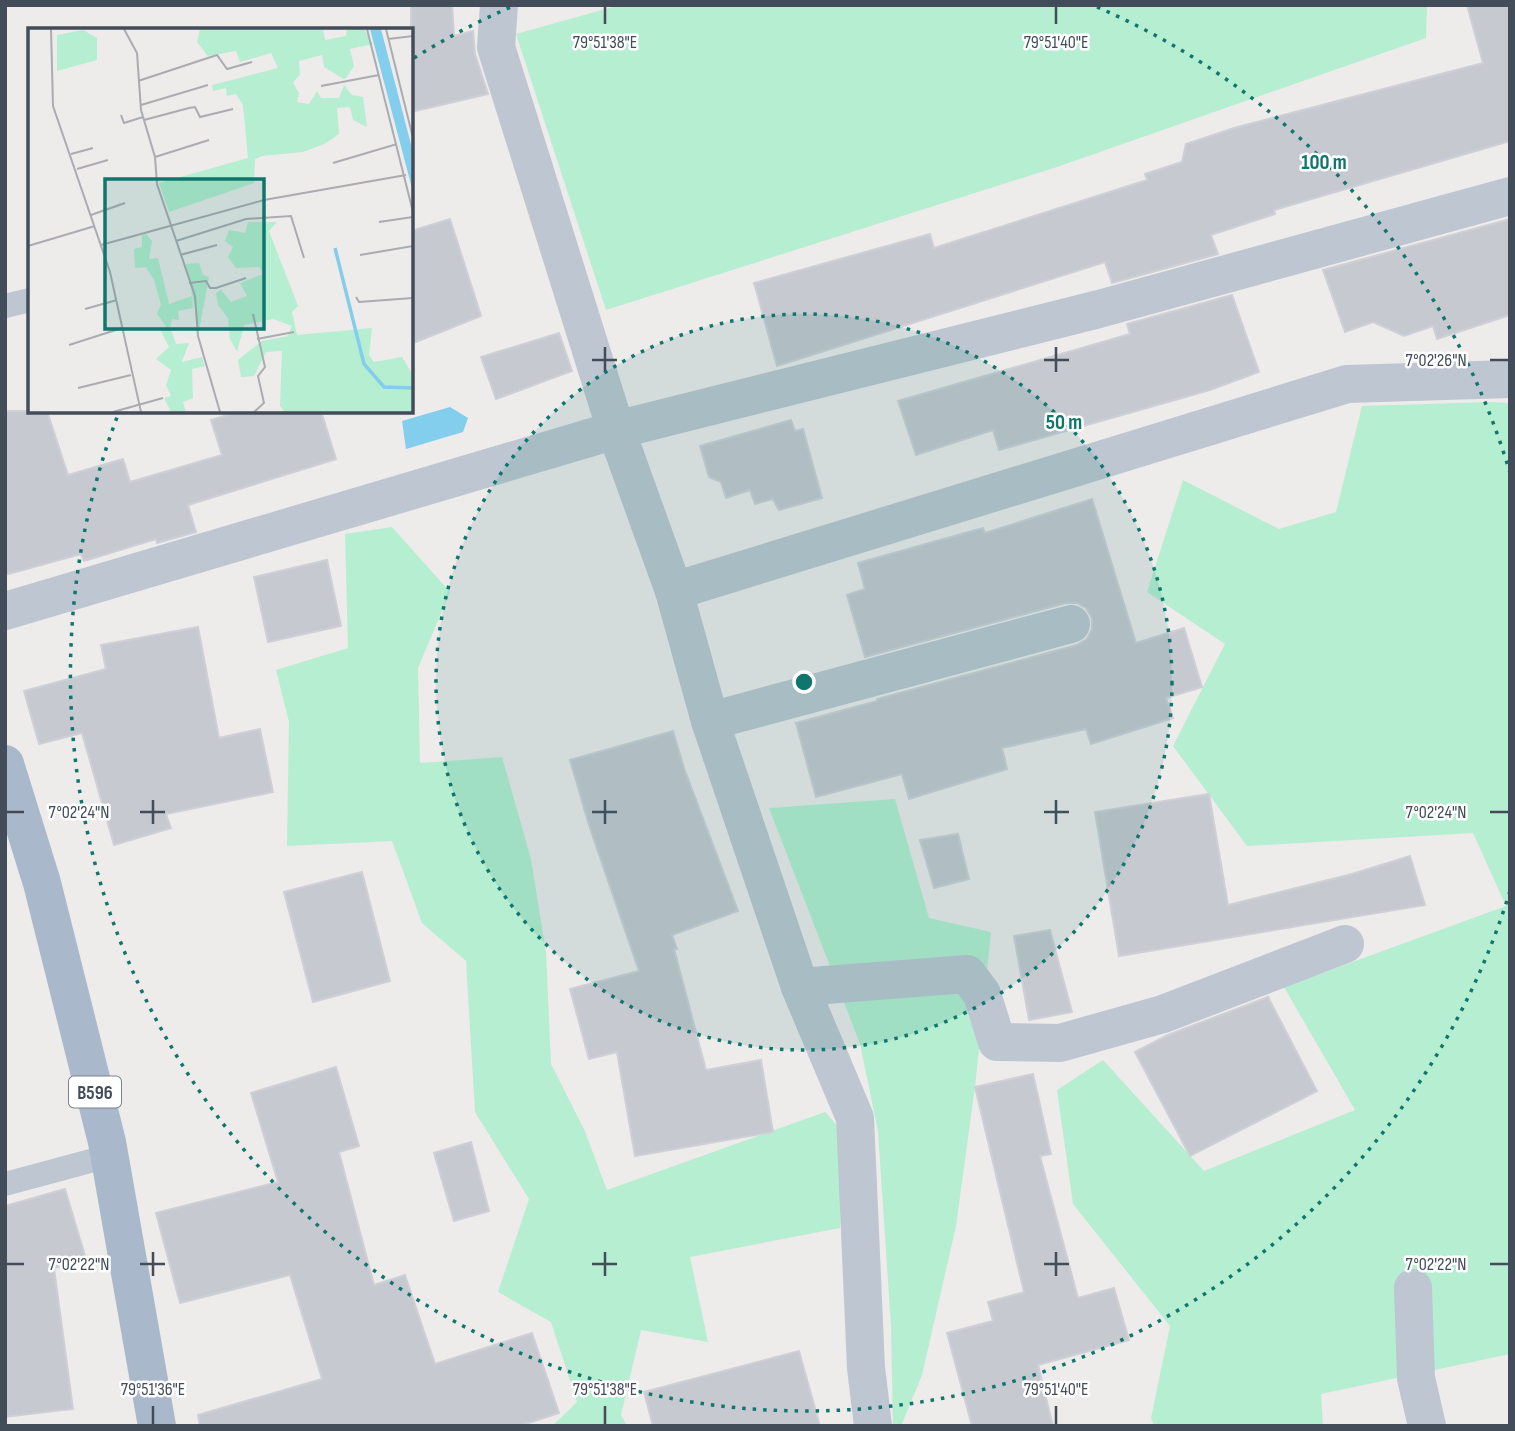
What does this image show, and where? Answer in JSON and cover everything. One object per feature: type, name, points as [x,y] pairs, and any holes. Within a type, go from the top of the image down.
[{"type":"main road","name":"B596","points":[[5,764],[42,883],[109,1156],[150,1424]]},
{"type":"street","points":[[499,5],[496,47],[616,430],[674,591],[710,721],[800,987],[855,1118],[866,1368],[873,1426]]},
{"type":"street","points":[[5,611],[616,430],[1099,309],[1510,196]]},
{"type":"street","points":[[674,591],[1347,384],[1510,379]]},
{"type":"street","points":[[710,721],[1071,624]]},
{"type":"street","points":[[800,987],[967,974],[982,994],[997,1042],[1060,1043],[1163,1014],[1345,944]]},
{"type":"street","points":[[1413,1288],[1416,1378],[1427,1426]]},
{"type":"lane","points":[[5,306],[28,300]]},
{"type":"lane","points":[[5,1184],[109,1156]]},
{"type":"green space","points":[[620,5],[1427,5],[1426,38],[1057,167],[606,310],[516,34]]},
{"type":"green space","points":[[1510,403],[1510,1354],[1321,1394],[1323,1426],[1154,1426],[1151,1418],[1170,1326],[1073,1204],[1057,1090],[1103,1060],[1204,1171],[1355,1110],[1284,987],[1506,906],[1473,833],[1247,846],[1173,746],[1225,644],[1147,592],[1183,480],[1279,529],[1336,512],[1362,406]]},
{"type":"green space","points":[[392,527],[450,592],[418,668],[420,763],[502,757],[531,859],[546,952],[551,1064],[584,1129],[607,1190],[825,1112],[843,1132],[840,1228],[690,1257],[708,1342],[641,1330],[621,1415],[627,1426],[552,1426],[577,1402],[551,1322],[498,1292],[529,1199],[475,1112],[466,961],[422,923],[392,841],[287,846],[289,722],[276,670],[348,648],[345,534]]},
{"type":"green space","points":[[895,799],[929,918],[991,932],[975,1087],[956,1226],[922,1375],[901,1426],[893,1426],[891,1326],[878,1131],[860,1044],[769,808]]},
{"type":"water","points":[[450,407],[468,418],[463,432],[406,449],[402,421]]},
{"type":"building","points":[[411,5],[452,5],[454,36],[473,31],[475,54],[488,94],[413,112]]},
{"type":"building","points":[[1467,5],[1510,5],[1510,141],[1274,210],[1275,214],[1211,235],[1218,254],[1112,283],[1105,262],[777,366],[754,283],[930,234],[934,248],[1147,180],[1145,174],[1182,162],[1186,144],[1234,128],[1483,63]]},
{"type":"building","points":[[450,219],[481,316],[413,343],[413,230]]},
{"type":"building","points":[[1510,219],[1510,315],[1437,339],[1433,326],[1404,336],[1373,322],[1345,332],[1323,270]]},
{"type":"building","points":[[1232,295],[1259,372],[1210,390],[999,450],[993,430],[916,455],[898,401],[1130,334],[1127,324]]},
{"type":"building","points":[[559,333],[572,371],[496,399],[481,357]]},
{"type":"building","points":[[5,411],[48,413],[68,475],[123,459],[130,482],[222,455],[211,420],[234,413],[322,413],[336,459],[188,505],[196,532],[157,543],[156,539],[84,561],[81,554],[5,575]]},
{"type":"building","points":[[791,420],[795,431],[803,429],[822,498],[779,510],[773,499],[755,504],[750,490],[726,498],[721,482],[709,477],[700,446]]},
{"type":"building","points":[[1092,499],[1136,643],[1184,628],[1202,687],[1166,698],[1173,718],[1091,744],[1086,729],[1002,748],[1007,769],[909,799],[902,774],[816,797],[796,723],[1077,645],[1087,639],[1092,629],[1092,618],[1086,608],[1077,603],[1066,603],[865,657],[847,595],[865,589],[858,563],[983,528],[985,533]]},
{"type":"building","points":[[327,560],[341,626],[268,642],[254,577]]},
{"type":"building","points":[[198,627],[219,738],[260,729],[273,792],[166,814],[171,828],[114,845],[82,733],[39,744],[24,691],[106,669],[101,645]]},
{"type":"building","points":[[673,731],[684,768],[738,911],[672,935],[677,949],[674,949],[706,1070],[761,1060],[773,1132],[635,1156],[617,1052],[589,1059],[570,989],[639,971],[589,825],[570,760]]},
{"type":"building","points":[[1209,794],[1228,905],[1352,874],[1410,856],[1425,905],[1119,956],[1095,812]]},
{"type":"building","points":[[958,834],[969,879],[934,888],[920,840]]},
{"type":"building","points":[[362,872],[390,981],[313,1002],[284,892]]},
{"type":"building","points":[[1050,930],[1072,1012],[1029,1020],[1014,936]]},
{"type":"building","points":[[1268,997],[1317,1091],[1190,1156],[1135,1052],[1168,1035]]},
{"type":"building","points":[[336,1067],[359,1146],[339,1152],[374,1285],[405,1275],[435,1364],[532,1333],[559,1413],[519,1426],[200,1426],[198,1415],[322,1379],[290,1275],[180,1303],[156,1213],[278,1182],[251,1093]]},
{"type":"building","points":[[1033,1074],[1051,1154],[1040,1156],[1078,1298],[1114,1288],[1129,1340],[1038,1365],[1053,1426],[972,1426],[947,1333],[993,1321],[988,1302],[1024,1292],[975,1087]]},
{"type":"building","points":[[471,1142],[489,1211],[454,1221],[434,1153]]},
{"type":"building","points":[[65,1189],[86,1259],[54,1268],[73,1409],[5,1417],[5,1206]]},
{"type":"building","points":[[799,1351],[820,1426],[653,1426],[644,1392]]}]
